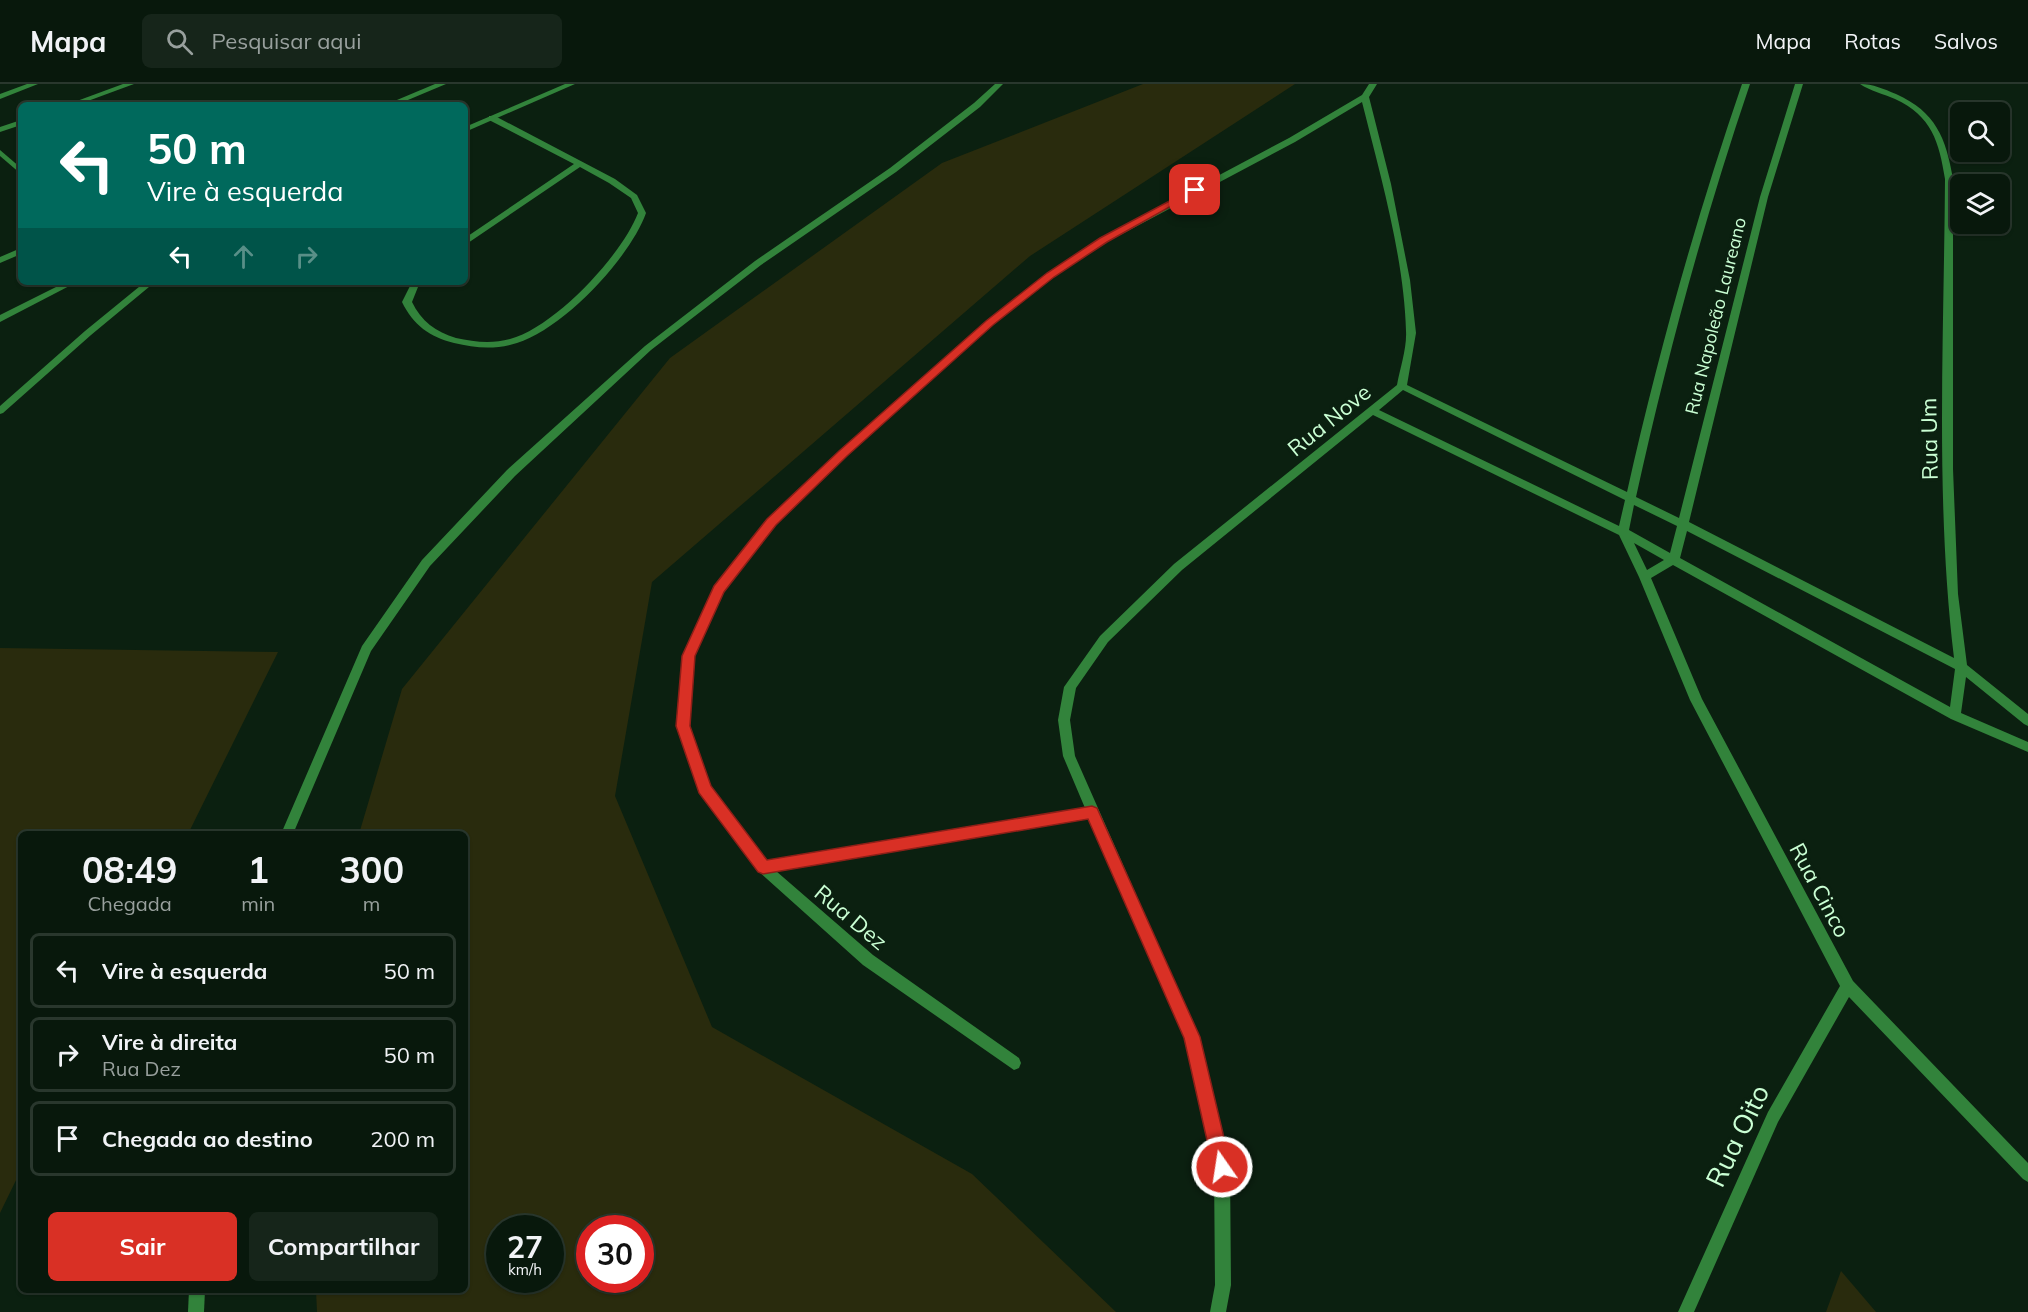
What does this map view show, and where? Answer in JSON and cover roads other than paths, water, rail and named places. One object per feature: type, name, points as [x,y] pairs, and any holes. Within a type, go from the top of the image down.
[{"type":"street","points":[[0,97],[34,84]]},
{"type":"street","points":[[79,102],[130,84]]},
{"type":"street","points":[[397,102],[442,84]]},
{"type":"street","points":[[468,129],[571,84]]},
{"type":"street","points":[[288,831],[366,649],[426,563],[511,473],[648,348],[758,263],[893,170],[977,105],[999,84]]},
{"type":"street","points":[[1365,97],[1373,84]]},
{"type":"street","name":"Rua Napoleão Laureano","points":[[1623,532],[1655,388],[1715,175],[1746,84]]},
{"type":"street","name":"Rua Napoleão Laureano","points":[[1674,559],[1761,208],[1799,84]]},
{"type":"street","name":"Rua Um","points":[[1864,84],[1905,101],[1927,116],[1938,132],[1945,151],[1948,169],[1948,469],[1952,594],[1961,667],[1955,716]]},
{"type":"street","name":"Rua Nove","points":[[1092,812],[1069,756],[1064,720],[1070,687],[1104,639],[1178,567],[1401,386],[1411,333],[1406,280],[1387,184],[1365,97]]},
{"type":"street","name":"Rua Dez","points":[[1014,1063],[868,960],[763,867],[705,788],[683,726],[688,656],[718,590],[772,522],[843,453],[989,323],[1051,275],[1104,240],[1292,140],[1365,97]]},
{"type":"street","points":[[413,285],[407,302],[412,316],[427,330],[464,344],[490,346],[517,340],[546,327],[574,304],[621,252],[637,230],[642,213],[634,196],[612,181],[492,118]]},
{"type":"street","points":[[0,130],[18,123]]},
{"type":"street","points":[[0,152],[18,169]]},
{"type":"street","points":[[468,240],[579,165]]},
{"type":"street","points":[[0,260],[18,252]]},
{"type":"street","points":[[0,319],[67,285]]},
{"type":"street","points":[[0,411],[88,333],[147,285]]},
{"type":"street","points":[[1401,386],[1630,497],[1961,667],[2028,721]]},
{"type":"street","points":[[1373,411],[1623,532],[1955,716],[2028,747]]},
{"type":"street","name":"Rua Cinco","points":[[1623,532],[1645,577],[1696,700],[1848,987],[2028,1174]]},
{"type":"street","points":[[1645,577],[1674,559]]},
{"type":"street","points":[[763,867],[1092,812],[1192,1037],[1222,1167],[1223,1285],[1218,1312]]},
{"type":"street","name":"Rua Oito","points":[[1686,1312],[1773,1117],[1848,987]]},
{"type":"street","points":[[196,1312],[197,1293]]}]
